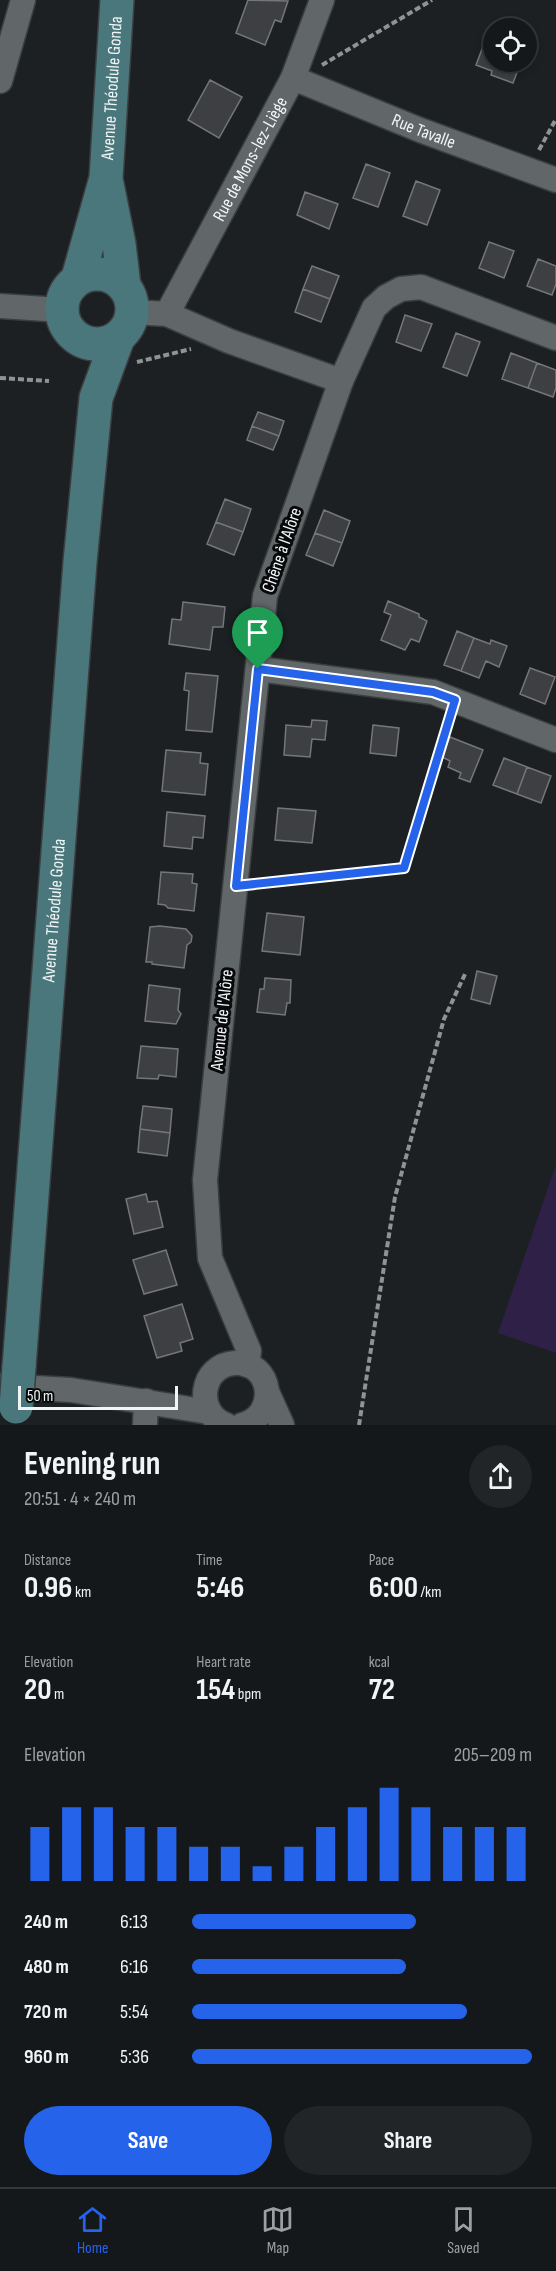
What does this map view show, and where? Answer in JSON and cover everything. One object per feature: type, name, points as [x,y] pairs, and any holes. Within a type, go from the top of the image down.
[{"type":"main road","name":"Avenue Théodule Gonda","points":[[78,278],[106,178],[117,0]]},
{"type":"main road","name":"Avenue Théodule Gonda","points":[[12,1396],[80,561],[96,398],[128,325],[119,244],[106,178]]},
{"type":"main road","points":[[98,273],[117,279],[128,325],[98,345],[79,339],[70,332],[64,322],[61,310],[66,292],[78,278],[98,273]]},
{"type":"main road","name":"Avenue Théodule Gonda","points":[[79,339],[96,398]]},
{"type":"street","name":"Rue de Mons-lez-Liège","points":[[167,314],[296,79],[322,0]]},
{"type":"street","points":[[0,81],[14,10]]},
{"type":"street","name":"Rue Tavalle","points":[[296,79],[420,130],[556,180]]},
{"type":"street","name":"Chêne à l'Alôre","points":[[258,669],[264,596],[341,381],[374,308],[386,297],[401,289],[421,287],[556,338]]},
{"type":"street","points":[[0,306],[61,310]]},
{"type":"street","points":[[128,325],[167,314],[229,341],[341,381]]},
{"type":"street","points":[[258,669],[433,692],[556,740]]},
{"type":"street","name":"Avenue de l'Alôre","points":[[248,1365],[249,1351],[210,1258],[205,1180],[258,669]]},
{"type":"street","points":[[217,1418],[204,1395],[206,1383],[213,1372],[223,1366],[236,1363],[248,1365],[258,1372],[265,1382],[282,1425]]},
{"type":"street","points":[[12,1396],[72,1390],[146,1401],[217,1418]]},
{"type":"street","points":[[242,1425],[258,1417],[265,1407],[268,1394]]},
{"type":"street","points":[[145,1425],[146,1401]]},
{"type":"path","points":[[296,79],[432,0]]},
{"type":"path","points":[[530,170],[556,119]]},
{"type":"path","points":[[128,325],[218,353],[229,341]]},
{"type":"path","points":[[0,378],[49,381]]},
{"type":"path","points":[[236,886],[404,868],[455,700]]},
{"type":"path","points":[[359,1425],[395,1197],[444,1019],[466,972]]},
{"type":"shaded area","points":[[556,1165],[556,1353],[498,1333]]},
{"type":"building","points":[[248,0],[288,1],[281,22],[275,20],[265,45],[236,33]]},
{"type":"building","points":[[483,46],[483,68],[476,65]]},
{"type":"building","points":[[492,72],[517,72],[513,83],[491,75]]},
{"type":"building","points":[[210,80],[242,97],[219,138],[188,120]]},
{"type":"building","points":[[366,164],[390,173],[378,207],[353,198]]},
{"type":"building","points":[[416,181],[440,190],[427,225],[403,216]]},
{"type":"building","points":[[305,192],[338,204],[329,229],[297,215]]},
{"type":"building","points":[[489,242],[514,251],[504,278],[479,268]]},
{"type":"building","points":[[538,259],[556,266],[556,284],[552,295],[527,286]]},
{"type":"building","points":[[312,266],[339,276],[330,299],[303,289]]},
{"type":"building","points":[[303,289],[330,299],[321,322],[295,312]]},
{"type":"building","points":[[405,315],[432,324],[421,351],[396,342]]},
{"type":"building","points":[[456,333],[480,342],[467,376],[443,367]]},
{"type":"building","points":[[511,353],[537,363],[528,388],[502,379]]},
{"type":"building","points":[[537,363],[556,370],[556,388],[553,397],[528,388]]},
{"type":"building","points":[[258,412],[284,421],[279,436],[252,426]]},
{"type":"building","points":[[252,426],[279,436],[273,450],[247,440]]},
{"type":"building","points":[[225,499],[251,509],[243,532],[216,522]]},
{"type":"building","points":[[324,510],[350,521],[342,543],[315,533]]},
{"type":"building","points":[[216,522],[243,532],[234,555],[207,544]]},
{"type":"building","points":[[315,533],[342,543],[333,566],[306,555]]},
{"type":"building","points":[[388,601],[419,614],[419,617],[427,621],[419,642],[411,639],[405,650],[381,640],[391,615],[384,612]]},
{"type":"building","points":[[183,602],[225,607],[223,627],[213,627],[210,650],[169,644],[172,619],[181,620]]},
{"type":"building","points":[[457,631],[474,638],[461,671],[444,665]]},
{"type":"building","points":[[474,638],[490,644],[491,640],[507,646],[499,667],[486,661],[479,678],[461,671]]},
{"type":"building","points":[[530,668],[555,677],[545,704],[520,694]]},
{"type":"building","points":[[186,673],[218,676],[212,732],[186,730],[189,691],[184,690]]},
{"type":"building","points":[[312,720],[327,721],[325,740],[312,739],[310,757],[284,755],[286,725],[311,727]]},
{"type":"building","points":[[373,725],[399,728],[396,756],[370,753]]},
{"type":"building","points":[[450,737],[483,750],[470,782],[459,778],[461,773],[448,767],[450,761],[442,757]]},
{"type":"building","points":[[166,750],[201,753],[200,763],[208,764],[205,795],[162,791]]},
{"type":"building","points":[[504,758],[527,767],[517,794],[493,785]]},
{"type":"building","points":[[527,767],[551,776],[541,803],[517,794]]},
{"type":"building","points":[[278,808],[316,811],[312,843],[275,840]]},
{"type":"building","points":[[167,812],[205,816],[203,838],[193,837],[192,849],[164,846]]},
{"type":"building","points":[[161,872],[193,874],[192,883],[197,884],[194,911],[168,908],[158,904]]},
{"type":"building","points":[[267,913],[304,917],[300,955],[262,951]]},
{"type":"building","points":[[150,927],[186,929],[192,936],[191,942],[187,945],[184,968],[146,962]]},
{"type":"building","points":[[477,971],[497,976],[490,1004],[471,999]]},
{"type":"building","points":[[265,978],[291,980],[290,1003],[287,1003],[285,1015],[257,1012],[260,989],[264,989]]},
{"type":"building","points":[[149,985],[180,989],[178,1010],[181,1014],[176,1024],[145,1021]]},
{"type":"building","points":[[141,1046],[178,1049],[176,1077],[159,1075],[158,1079],[137,1078]]},
{"type":"building","points":[[143,1106],[172,1109],[170,1133],[140,1129]]},
{"type":"building","points":[[140,1129],[170,1133],[167,1156],[138,1152]]},
{"type":"building","points":[[146,1194],[148,1202],[157,1201],[163,1227],[134,1234],[126,1199]]},
{"type":"building","points":[[166,1250],[177,1285],[144,1294],[133,1260]]},
{"type":"building","points":[[182,1304],[193,1339],[180,1343],[182,1351],[157,1358],[144,1316]]},
{"type":"route","points":[[258,669],[433,692],[455,700],[404,868],[236,886],[258,669]]}]
